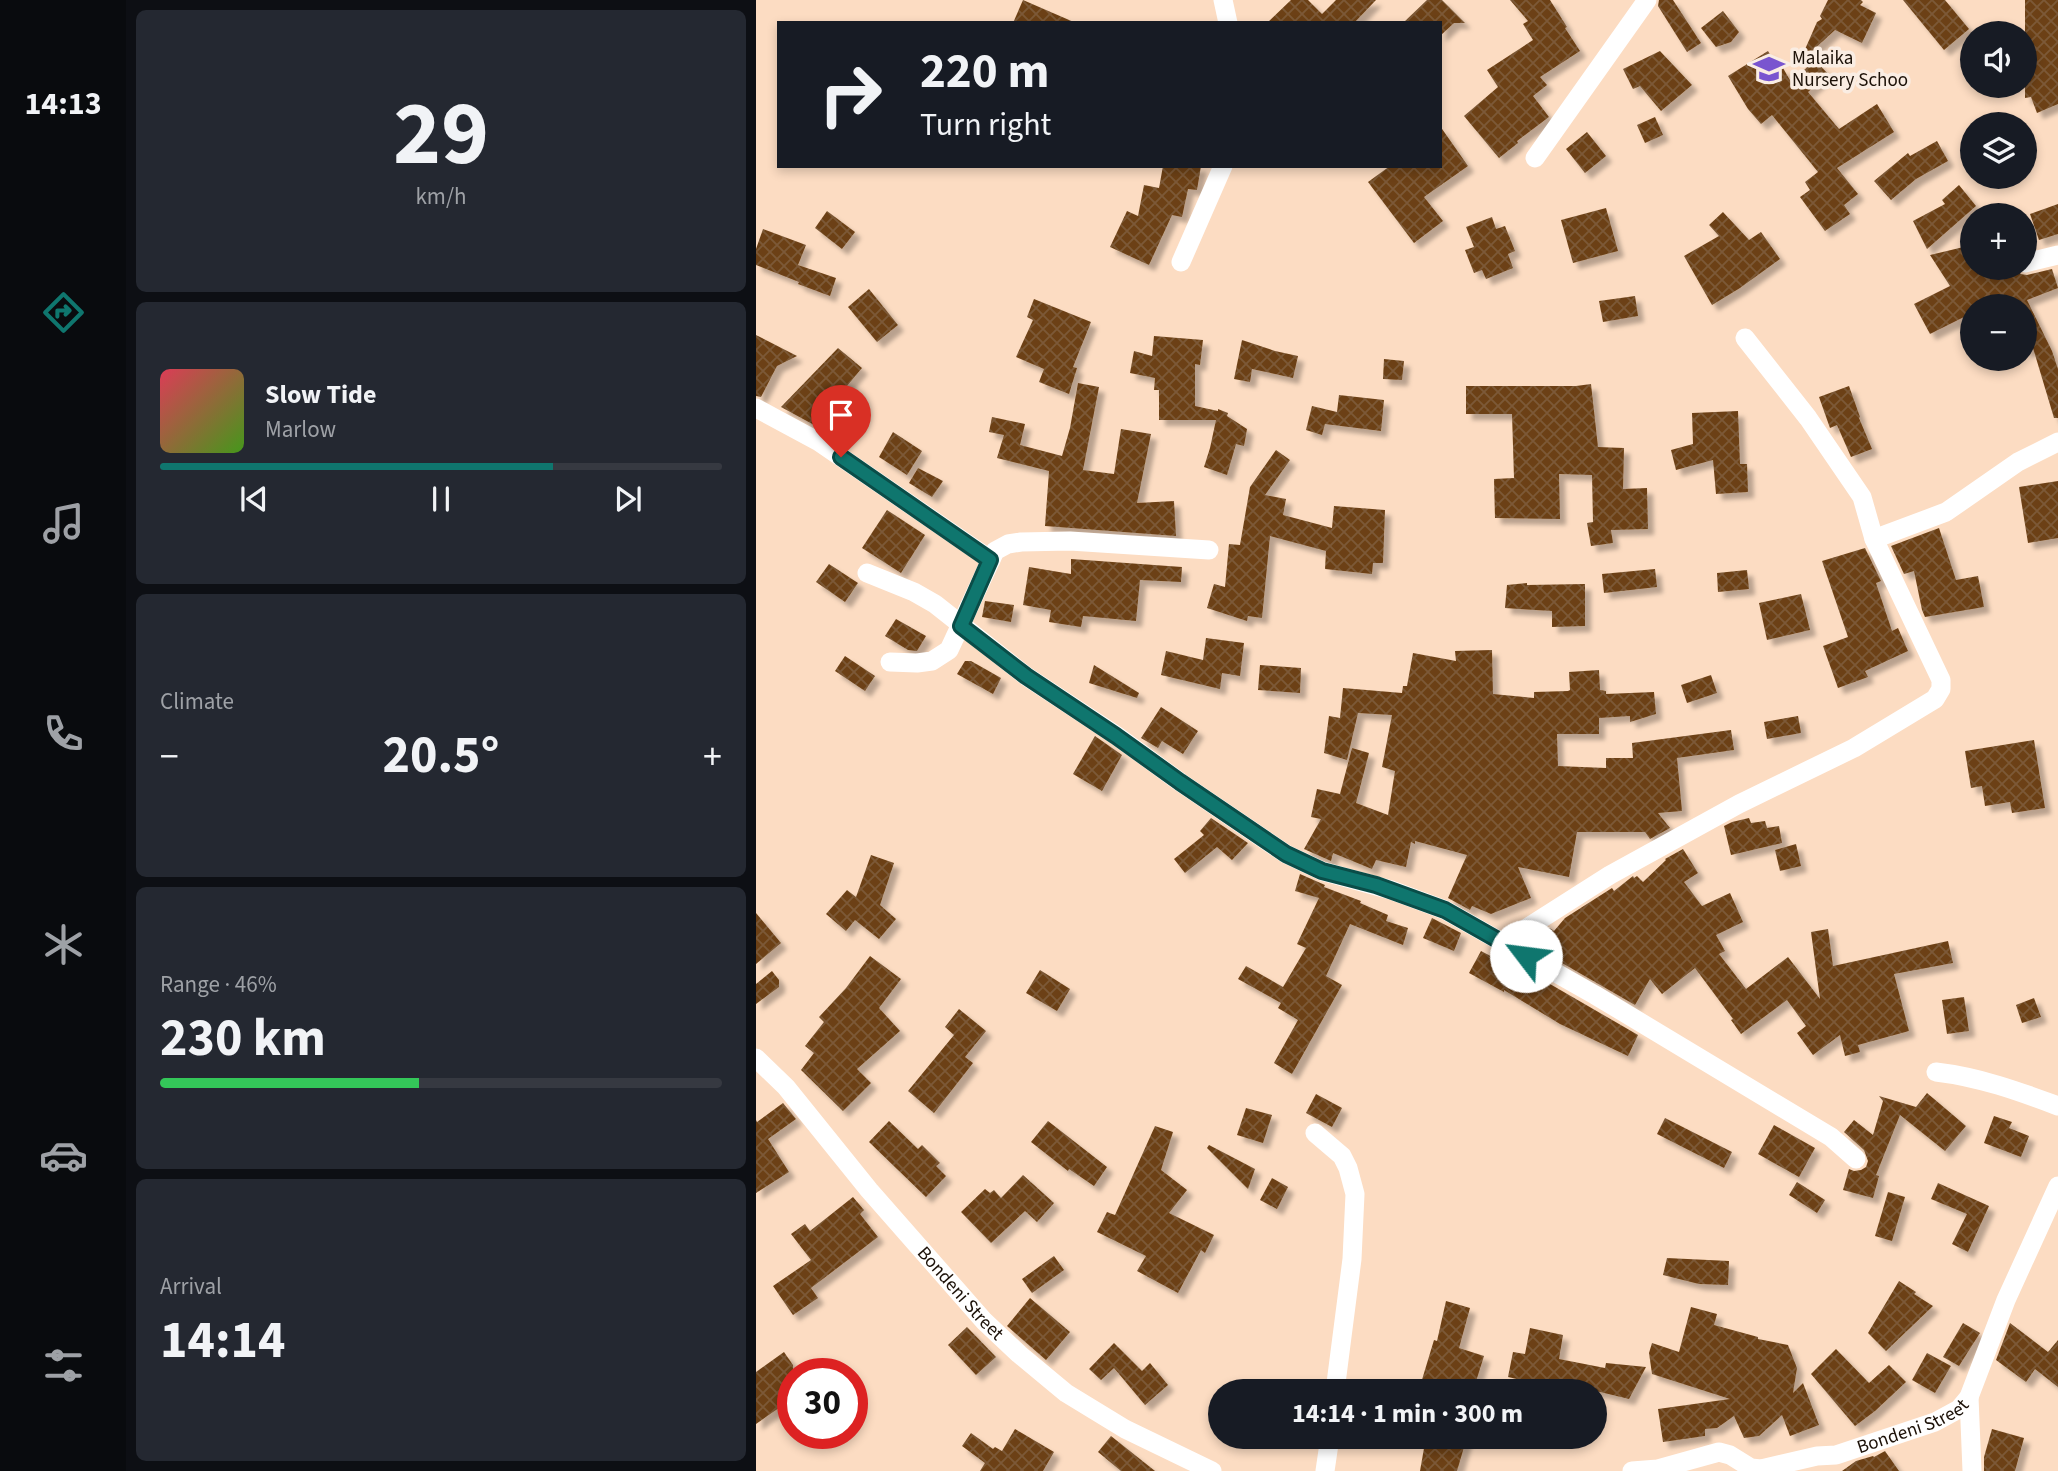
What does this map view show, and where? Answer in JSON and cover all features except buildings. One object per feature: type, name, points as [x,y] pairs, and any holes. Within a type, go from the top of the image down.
[{"type":"street","points":[[1223,0],[1228,21]]},
{"type":"street","points":[[1535,158],[1647,0]]},
{"type":"street","points":[[1181,262],[1222,168]]},
{"type":"street","points":[[2037,260],[2058,255]]},
{"type":"street","points":[[1503,943],[1610,875],[1739,804],[1854,748],[1939,695],[1941,690],[1941,680],[1874,539],[1862,497],[1808,418],[1745,338]]},
{"type":"street","points":[[756,408],[819,442],[990,560]]},
{"type":"street","points":[[1874,539],[1946,512],[2018,462],[2058,442]]},
{"type":"street","points":[[890,662],[932,661],[949,650],[998,548],[1021,542],[1070,541],[1209,550]]},
{"type":"street","points":[[867,573],[914,592],[935,604],[1026,676],[1286,854],[1322,871],[1381,887],[1445,910],[1831,1137],[1856,1159]]},
{"type":"street","name":"Bondeni Street","points":[[756,1058],[786,1087],[869,1190],[984,1321],[1019,1354],[1066,1393],[1125,1429],[1212,1471]]},
{"type":"street","points":[[1936,1072],[1962,1075],[1998,1085],[2058,1106]]},
{"type":"street","points":[[1315,1133],[1342,1156],[1355,1194],[1352,1259],[1337,1379]]},
{"type":"street","name":"Bondeni Street","points":[[1636,1471],[1658,1469],[1719,1452],[1730,1455],[1751,1468],[1761,1469],[1817,1456],[1836,1455],[1936,1422],[1959,1409],[1969,1398],[2006,1300],[2058,1186]]},
{"type":"street","points":[[1969,1398],[1972,1471]]},
{"type":"street","points":[[1325,1471],[1328,1449]]},
{"type":"place","name":"Malaika Nursery Schoo","points":[[1769,69]]},
{"type":"route","points":[[841,457],[990,560],[961,626],[1026,676],[1286,854],[1322,871],[1376,885],[1445,910],[1526,956]]}]
